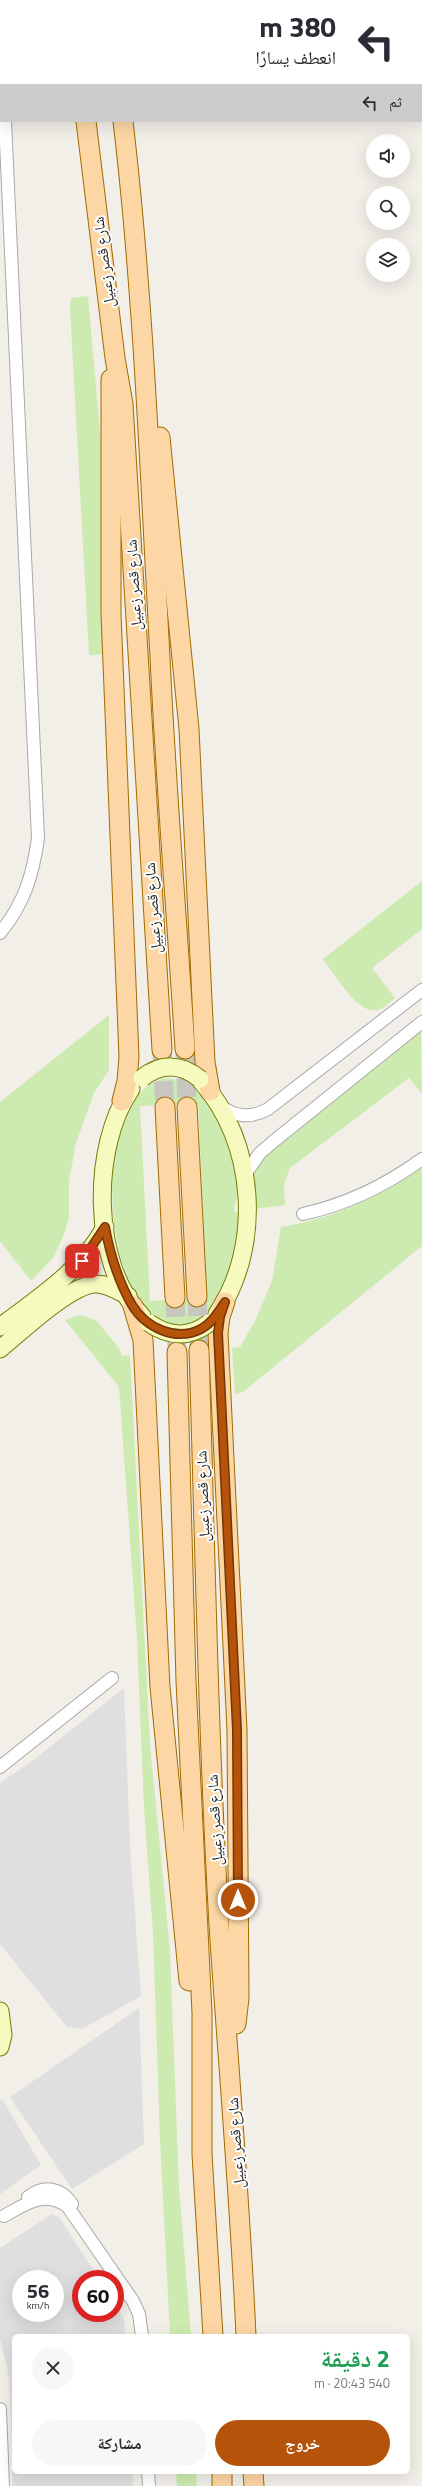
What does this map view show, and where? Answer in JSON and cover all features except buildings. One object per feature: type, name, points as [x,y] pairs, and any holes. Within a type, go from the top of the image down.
[{"type":"main road","name":"شارع قصر زعبيل","points":[[86,122],[124,420],[162,1050]]},
{"type":"main road","name":"شارع قصر زعبيل","points":[[123,122],[134,215],[144,351],[162,703],[185,1050]]},
{"type":"main road","points":[[144,351],[156,396],[189,729],[204,1062],[209,1091]]},
{"type":"main road","points":[[115,358],[109,393],[112,497],[111,614],[129,1058],[127,1081],[122,1101]]},
{"type":"main road","points":[[165,1107],[175,1298]]},
{"type":"main road","points":[[187,1107],[197,1297]]},
{"type":"main road","points":[[130,1301],[143,1340],[160,1687],[193,2019],[201,2050]]},
{"type":"main road","points":[[225,1302],[220,1317],[218,1333],[237,1730],[239,1991],[236,2027],[230,2054]]},
{"type":"main road","name":"شارع قصر زعبيل","points":[[199,1350],[209,1686],[220,1926],[230,2054],[246,2334]]},
{"type":"main road","name":"شارع قصر زعبيل","points":[[177,1352],[186,1681],[200,1954],[202,2154],[213,2334]]},
{"type":"main road","points":[[222,2474],[222,2486]]},
{"type":"main road","points":[[253,2474],[254,2486]]},
{"type":"street","points":[[0,934],[13,917],[26,892],[34,866],[38,838],[5,122]]},
{"type":"street","points":[[209,1091],[238,1144],[244,1176],[246,1207],[243,1245],[237,1273],[225,1302],[209,1323],[202,1328],[184,1334],[165,1332],[149,1323],[130,1301],[116,1270],[105,1227],[103,1190],[105,1156],[111,1126],[122,1101],[142,1078],[160,1067],[171,1066],[192,1072],[228,1111],[242,1116],[251,1116],[264,1111],[422,990]]},
{"type":"street","points":[[244,1176],[260,1153],[274,1140],[422,1022]]},
{"type":"street","points":[[303,1214],[333,1207],[368,1193],[422,1159]]},
{"type":"street","points":[[0,1327],[72,1271],[91,1251],[105,1227]]},
{"type":"street","points":[[0,1349],[78,1288],[97,1284],[106,1286],[130,1301]]},
{"type":"street","points":[[0,1767],[112,1678]]},
{"type":"street","points":[[0,2011],[1,2041]]},
{"type":"street","points":[[2,2217],[36,2191],[52,2189],[67,2196],[89,2235],[133,2301],[139,2314],[142,2334]]},
{"type":"street","points":[[0,2409],[3,2486]]},
{"type":"street","points":[[148,2474],[149,2486]]},
{"type":"shaded area","points":[[124,1688],[130,1846],[141,1996],[82,2029],[67,2027],[0,1944],[0,1783],[32,1761]]},
{"type":"shaded area","points":[[139,2008],[144,2144],[72,2189],[10,2097]]},
{"type":"shaded area","points":[[2,2099],[41,2165],[0,2194],[0,2100]]},
{"type":"shaded area","points":[[52,2214],[59,2217],[93,2270],[72,2270],[72,2322],[124,2322],[124,2319],[126,2334],[12,2334],[12,2452],[9,2376],[0,2339],[0,2248]]},
{"type":"shaded area","points":[[12,2474],[133,2474],[133,2486],[12,2486]]},
{"type":"green space","points":[[88,296],[103,465],[105,654],[89,655],[70,308],[71,298]]},
{"type":"green space","points":[[422,881],[422,929],[372,968],[395,998],[382,1008],[370,1010],[354,1000],[323,959]]},
{"type":"green space","points":[[109,1015],[109,1070],[94,1093],[76,1143],[69,1181],[69,1217],[65,1232],[53,1258],[31,1281],[0,1241],[0,1102]]},
{"type":"green space","points":[[421,1031],[422,1094],[409,1078],[290,1168],[284,1184],[285,1205],[253,1209],[252,1173],[259,1161]]},
{"type":"green space","points":[[166,1078],[183,1082],[197,1091],[209,1105],[219,1121],[227,1139],[236,1176],[238,1192],[234,1212],[238,1213],[238,1226],[232,1266],[222,1291],[215,1303],[203,1317],[195,1323],[185,1326],[169,1325],[146,1309],[128,1280],[117,1241],[112,1199],[115,1157],[124,1120],[141,1092]],"holes":[[[198,1104],[207,1298],[150,1301],[140,1106]]]},
{"type":"green space","points":[[422,1166],[422,1246],[243,1392],[235,1394],[232,1348],[240,1347],[255,1321],[272,1281],[281,1227],[319,1218],[355,1205],[389,1187]]},
{"type":"green space","points":[[80,1315],[96,1320],[119,1348],[122,1356],[130,1355],[150,1745],[170,1950],[179,2187],[191,2334],[170,2334],[160,2140],[153,1933],[144,1809],[137,1638],[119,1387],[65,1320]]},
{"type":"green space","points":[[176,2474],[196,2474],[197,2486],[177,2486]]},
{"type":"tunnel","points":[[185,1049],[187,1107]]},
{"type":"tunnel","points":[[162,1052],[165,1107]]},
{"type":"tunnel","points":[[197,1297],[199,1350]]},
{"type":"tunnel","points":[[175,1298],[177,1350]]},
{"type":"route","points":[[82,1261],[91,1251],[105,1227],[111,1256],[121,1283],[133,1306],[149,1323],[165,1332],[184,1334],[202,1328],[218,1314],[225,1302],[218,1325],[218,1333],[237,1730],[238,1900]]}]
